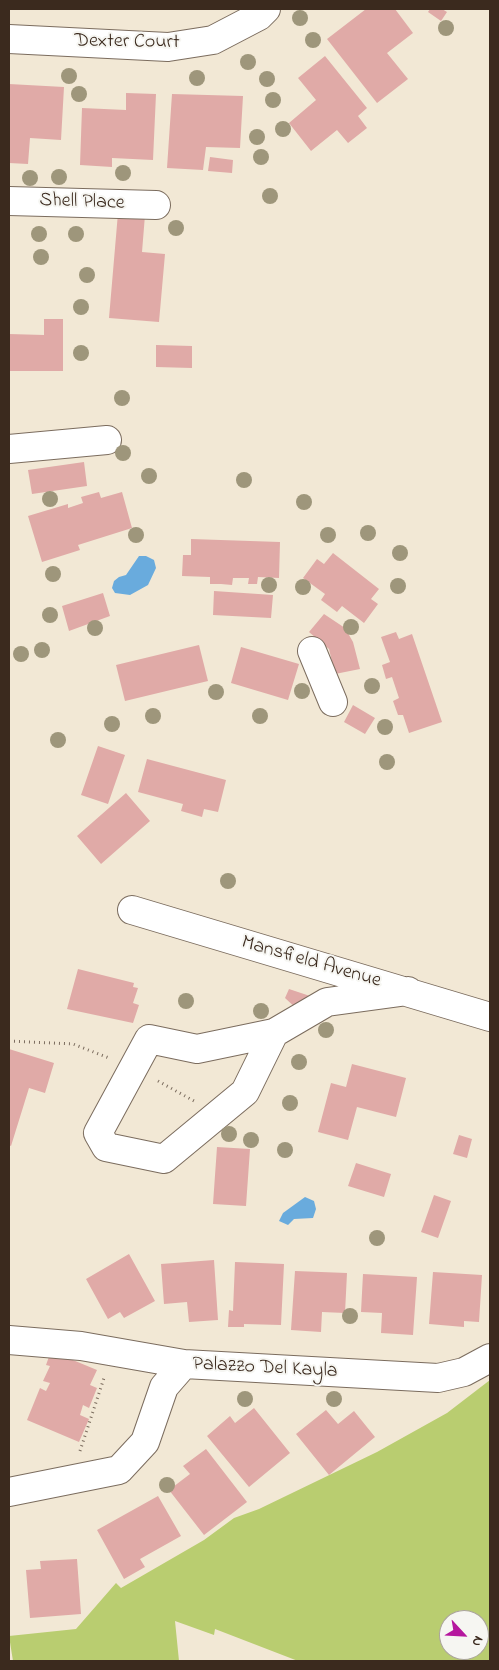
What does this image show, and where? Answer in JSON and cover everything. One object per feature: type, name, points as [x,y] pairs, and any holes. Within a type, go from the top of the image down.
[{"type":"street","name":"Dexter Court","points":[[9,39],[168,47],[213,40],[259,16],[266,9]]},
{"type":"street","name":"Shell Place","points":[[9,201],[156,205]]},
{"type":"street","points":[[9,449],[108,440]]},
{"type":"street","points":[[312,652],[333,702]]},
{"type":"street","name":"Mansfield Avenue","points":[[132,910],[490,1017]]},
{"type":"street","points":[[274,1033],[245,1092],[164,1159],[106,1147],[98,1133],[149,1039],[197,1050],[274,1033],[327,1002],[408,991]]},
{"type":"street","points":[[9,1340],[81,1346],[184,1364]]},
{"type":"street","name":"Palazzo Del Kayla","points":[[9,1492],[119,1470],[145,1442],[164,1387],[184,1364],[438,1378],[464,1372],[490,1358]]},
{"type":"path","points":[[70,1480],[113,1352]]},
{"type":"green space","points":[[490,1380],[490,1661],[298,1661],[215,1629],[214,1635],[175,1621],[179,1661],[13,1661],[9,1636],[76,1629],[116,1583],[121,1588],[204,1540],[234,1518],[259,1509],[377,1452],[447,1413]]},
{"type":"water","points":[[139,556],[146,556],[154,560],[156,568],[148,585],[130,595],[115,593],[112,588],[114,581],[126,575]]},
{"type":"water","points":[[305,1197],[314,1201],[316,1209],[313,1218],[294,1219],[288,1225],[279,1221],[283,1213]]},
{"type":"building","points":[[366,9],[395,9],[413,33],[387,53],[408,79],[377,103],[327,39]]},
{"type":"building","points":[[430,9],[442,9],[447,12],[441,21],[428,12]]},
{"type":"building","points":[[325,56],[367,108],[358,116],[367,128],[348,143],[337,130],[311,151],[289,123],[316,100],[298,78]]},
{"type":"building","points":[[9,84],[64,87],[61,140],[30,138],[28,164],[9,163]]},
{"type":"building","points":[[126,93],[156,94],[153,160],[112,158],[112,167],[80,165],[82,108],[126,110]]},
{"type":"building","points":[[172,94],[243,96],[240,148],[206,147],[203,170],[167,168]]},
{"type":"building","points":[[210,157],[233,160],[232,173],[208,171]]},
{"type":"building","points":[[118,213],[145,215],[142,252],[165,254],[159,322],[109,318]]},
{"type":"building","points":[[44,319],[63,319],[63,371],[9,371],[9,334],[44,335]]},
{"type":"building","points":[[156,345],[192,346],[192,368],[156,367]]},
{"type":"building","points":[[84,462],[87,486],[32,494],[28,470]]},
{"type":"building","points":[[99,492],[101,498],[122,492],[132,528],[78,545],[80,550],[42,562],[28,516],[68,504],[68,508],[83,503],[81,497]]},
{"type":"building","points":[[191,539],[280,542],[279,578],[258,577],[257,584],[248,584],[249,578],[233,578],[232,585],[210,584],[210,577],[182,576],[183,555],[191,555]]},
{"type":"building","points":[[333,553],[379,589],[371,599],[378,604],[364,623],[342,606],[337,612],[321,600],[325,594],[303,578],[317,559],[324,564]]},
{"type":"building","points":[[214,591],[273,595],[271,618],[213,615]]},
{"type":"building","points":[[103,593],[110,616],[69,631],[62,606]]},
{"type":"building","points":[[324,614],[345,628],[353,642],[360,669],[335,674],[329,649],[309,632]]},
{"type":"building","points":[[396,632],[399,639],[412,634],[442,722],[409,733],[403,715],[398,715],[393,701],[399,698],[392,677],[386,679],[382,665],[390,662],[381,637]]},
{"type":"building","points":[[199,645],[208,681],[125,701],[116,665]]},
{"type":"building","points":[[241,647],[299,664],[288,700],[231,683]]},
{"type":"building","points":[[353,705],[375,718],[365,734],[344,722]]},
{"type":"building","points":[[98,746],[125,755],[108,804],[81,795]]},
{"type":"building","points":[[147,759],[226,780],[218,812],[204,809],[202,817],[181,811],[183,804],[138,792]]},
{"type":"building","points":[[126,793],[150,821],[101,864],[77,836]]},
{"type":"building","points":[[78,969],[134,983],[133,987],[138,988],[133,1003],[139,1005],[133,1023],[67,1009]]},
{"type":"building","points":[[289,989],[316,998],[298,1010],[285,998]]},
{"type":"building","points":[[9,1049],[54,1063],[45,1093],[29,1088],[11,1146],[9,1145]]},
{"type":"building","points":[[352,1064],[406,1078],[396,1117],[357,1107],[348,1140],[318,1132],[331,1083],[346,1087]]},
{"type":"building","points":[[459,1135],[472,1139],[467,1158],[453,1154]]},
{"type":"building","points":[[217,1147],[250,1149],[246,1206],[213,1204]]},
{"type":"building","points":[[356,1163],[391,1174],[384,1197],[348,1186]]},
{"type":"building","points":[[434,1195],[451,1201],[438,1238],[421,1232]]},
{"type":"building","points":[[129,1254],[155,1301],[124,1318],[120,1312],[108,1319],[86,1279]]},
{"type":"building","points":[[214,1260],[218,1320],[189,1322],[187,1302],[164,1304],[161,1264]]},
{"type":"building","points":[[235,1262],[284,1264],[281,1325],[244,1324],[244,1327],[228,1327],[229,1310],[233,1311]]},
{"type":"building","points":[[295,1271],[347,1273],[345,1313],[322,1312],[321,1332],[291,1330]]},
{"type":"building","points":[[433,1272],[482,1275],[479,1322],[464,1321],[464,1327],[429,1324]]},
{"type":"building","points":[[363,1274],[417,1277],[413,1335],[381,1333],[382,1313],[361,1312]]},
{"type":"building","points":[[51,1351],[97,1370],[90,1385],[97,1388],[89,1408],[83,1405],[80,1415],[89,1419],[79,1442],[27,1420],[40,1388],[46,1391],[50,1383],[43,1381],[50,1366],[46,1365]]},
{"type":"building","points":[[254,1408],[290,1453],[249,1487],[207,1436],[230,1416],[235,1423]]},
{"type":"building","points":[[326,1410],[338,1424],[354,1411],[375,1437],[329,1475],[296,1434]]},
{"type":"building","points":[[206,1449],[247,1502],[204,1535],[169,1490],[190,1474],[183,1466]]},
{"type":"building","points":[[158,1496],[181,1536],[140,1559],[145,1567],[124,1579],[97,1530]]},
{"type":"building","points":[[77,1559],[81,1614],[30,1618],[26,1570],[41,1569],[40,1561]]}]
